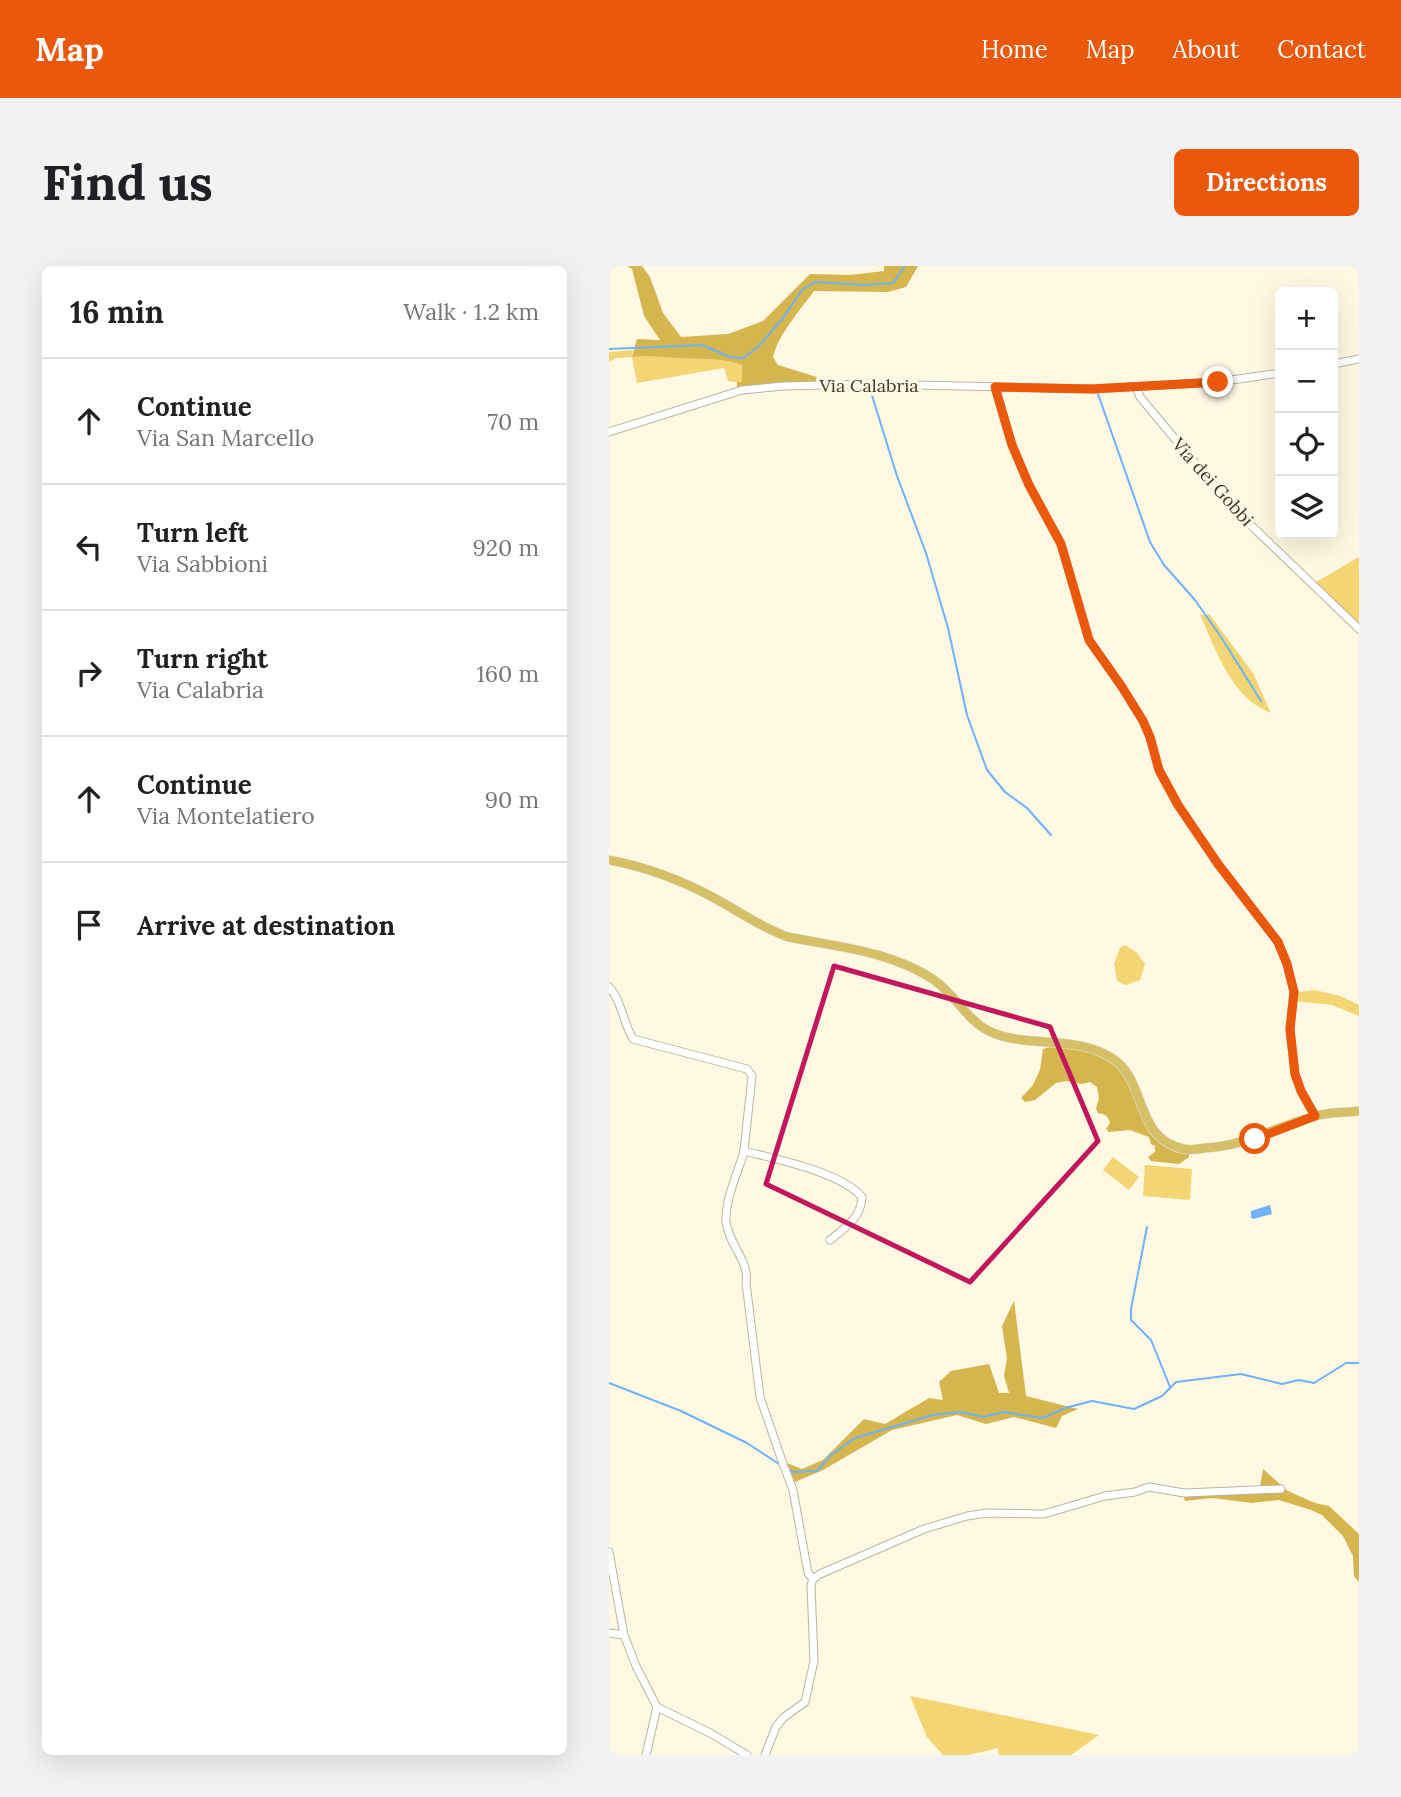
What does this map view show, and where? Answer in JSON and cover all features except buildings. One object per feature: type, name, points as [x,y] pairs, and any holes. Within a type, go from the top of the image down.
[{"type":"main road","points":[[609,860],[641,868],[694,888],[788,937],[897,960],[937,982],[979,1025],[993,1033],[1083,1045],[1102,1052],[1127,1070],[1145,1117],[1156,1132],[1169,1143],[1185,1149],[1241,1144],[1315,1116],[1359,1111]]},
{"type":"street","points":[[1338,363],[1359,359]]},
{"type":"street","name":"Via Calabria","points":[[609,432],[742,390],[765,387],[869,384],[1136,387],[1218,382],[1275,374]]},
{"type":"street","points":[[995,387],[1012,445],[1029,485],[1061,544],[1089,640],[1143,721],[1159,770],[1178,805],[1218,864],[1278,942],[1294,992],[1290,1029],[1295,1074],[1315,1116]]},
{"type":"street","name":"Via dei Gobbi","points":[[1136,387],[1140,397],[1214,487],[1359,629]]},
{"type":"street","points":[[609,987],[615,994],[625,1025],[633,1039],[747,1069],[752,1076],[744,1151],[726,1221],[730,1237],[747,1274],[745,1283],[760,1397],[793,1490],[808,1573],[813,1579]]},
{"type":"street","points":[[744,1151],[804,1166],[855,1188],[863,1196],[862,1209],[853,1221],[830,1240]]},
{"type":"street","points":[[765,1755],[776,1727],[783,1718],[805,1702],[814,1661],[811,1585],[813,1579],[836,1567],[924,1529],[967,1516],[987,1513],[1044,1514],[1105,1496],[1149,1487],[1184,1493],[1281,1489]]},
{"type":"street","points":[[609,1552],[624,1635],[657,1707],[747,1755]]},
{"type":"street","points":[[609,1633],[624,1635]]},
{"type":"street","points":[[646,1755],[657,1707]]},
{"type":"highlighted area","points":[[834,966],[1050,1027],[1098,1141],[970,1282],[766,1184]]},
{"type":"shaded area","points":[[627,266],[642,266],[650,277],[663,313],[681,337],[728,334],[763,321],[810,274],[850,275],[884,271],[884,266],[918,266],[906,287],[888,292],[814,291],[784,331],[773,357],[778,365],[820,378],[822,383],[788,382],[737,389],[737,382],[742,382],[742,365],[733,362],[632,357],[637,339],[660,340],[644,316],[632,269]]},
{"type":"shaded area","points":[[633,350],[632,357],[616,358],[609,362],[609,352]]},
{"type":"shaded area","points":[[632,357],[733,362],[742,365],[742,383],[728,381],[724,368],[637,383]]},
{"type":"shaded area","points":[[1359,557],[1359,625],[1316,582]]},
{"type":"shaded area","points":[[1209,614],[1253,673],[1271,713],[1257,706],[1235,685],[1219,658],[1200,615]]},
{"type":"shaded area","points":[[1125,945],[1137,953],[1145,964],[1140,980],[1126,985],[1117,981],[1114,964],[1120,948]]},
{"type":"shaded area","points":[[1315,990],[1340,996],[1359,1005],[1359,1016],[1332,1005],[1295,1001],[1296,992]]},
{"type":"shaded area","points":[[1050,1047],[1089,1051],[1106,1057],[1121,1068],[1147,1125],[1189,1153],[1189,1157],[1179,1164],[1151,1161],[1148,1157],[1155,1152],[1155,1146],[1151,1144],[1149,1137],[1130,1130],[1109,1132],[1106,1129],[1110,1123],[1108,1119],[1096,1109],[1099,1098],[1097,1087],[1090,1082],[1056,1083],[1035,1100],[1025,1102],[1021,1098],[1033,1085],[1040,1070],[1043,1049]]},
{"type":"shaded area","points":[[1113,1157],[1139,1177],[1129,1190],[1103,1170]]},
{"type":"shaded area","points":[[1145,1165],[1192,1169],[1190,1200],[1143,1196]]},
{"type":"shaded area","points":[[1014,1301],[1026,1396],[1078,1409],[1062,1416],[1056,1428],[1014,1417],[986,1424],[957,1415],[892,1430],[823,1470],[795,1482],[787,1463],[802,1469],[823,1460],[864,1419],[885,1424],[929,1398],[943,1400],[939,1382],[951,1371],[989,1364],[999,1393],[1009,1393],[1004,1376],[1007,1358],[1002,1326]]},
{"type":"shaded area","points":[[1263,1469],[1288,1491],[1329,1506],[1359,1534],[1359,1582],[1354,1576],[1353,1556],[1343,1536],[1322,1515],[1279,1500],[1252,1503],[1212,1498],[1185,1501],[1183,1495],[1259,1493]]},
{"type":"shaded area","points":[[910,1696],[1099,1735],[1071,1755],[999,1755],[998,1748],[969,1755],[943,1755],[927,1737]]},
{"type":"water","points":[[1270,1205],[1272,1214],[1253,1219],[1251,1217],[1251,1211]]},
{"type":"waterway","points":[[609,349],[702,345],[730,357],[743,358],[759,346],[802,290],[815,282],[864,285],[893,283],[905,266]]},
{"type":"waterway","points":[[870,389],[897,476],[926,553],[948,628],[967,715],[987,770],[1005,792],[1027,808],[1051,835]]},
{"type":"waterway","points":[[1098,394],[1150,542],[1164,565],[1195,600],[1221,637],[1261,701]]},
{"type":"waterway","points":[[1147,1227],[1131,1320],[1151,1340],[1170,1387]]},
{"type":"waterway","points":[[787,1468],[793,1472],[817,1471],[831,1455],[855,1438],[933,1415],[961,1412],[983,1417],[1003,1412],[1043,1418],[1065,1408],[1092,1401],[1134,1409],[1162,1396],[1176,1382],[1241,1374],[1282,1384],[1299,1380],[1314,1383],[1346,1363],[1359,1363]]},
{"type":"waterway","points":[[609,1383],[681,1411],[747,1443],[779,1464]]},
{"type":"route","points":[[1218,382],[1092,389],[995,387],[1012,445],[1039,506],[1061,544],[1089,640],[1143,721],[1167,788],[1218,864],[1278,942],[1287,964],[1294,992],[1290,1029],[1295,1074],[1315,1116],[1255,1139]]}]
